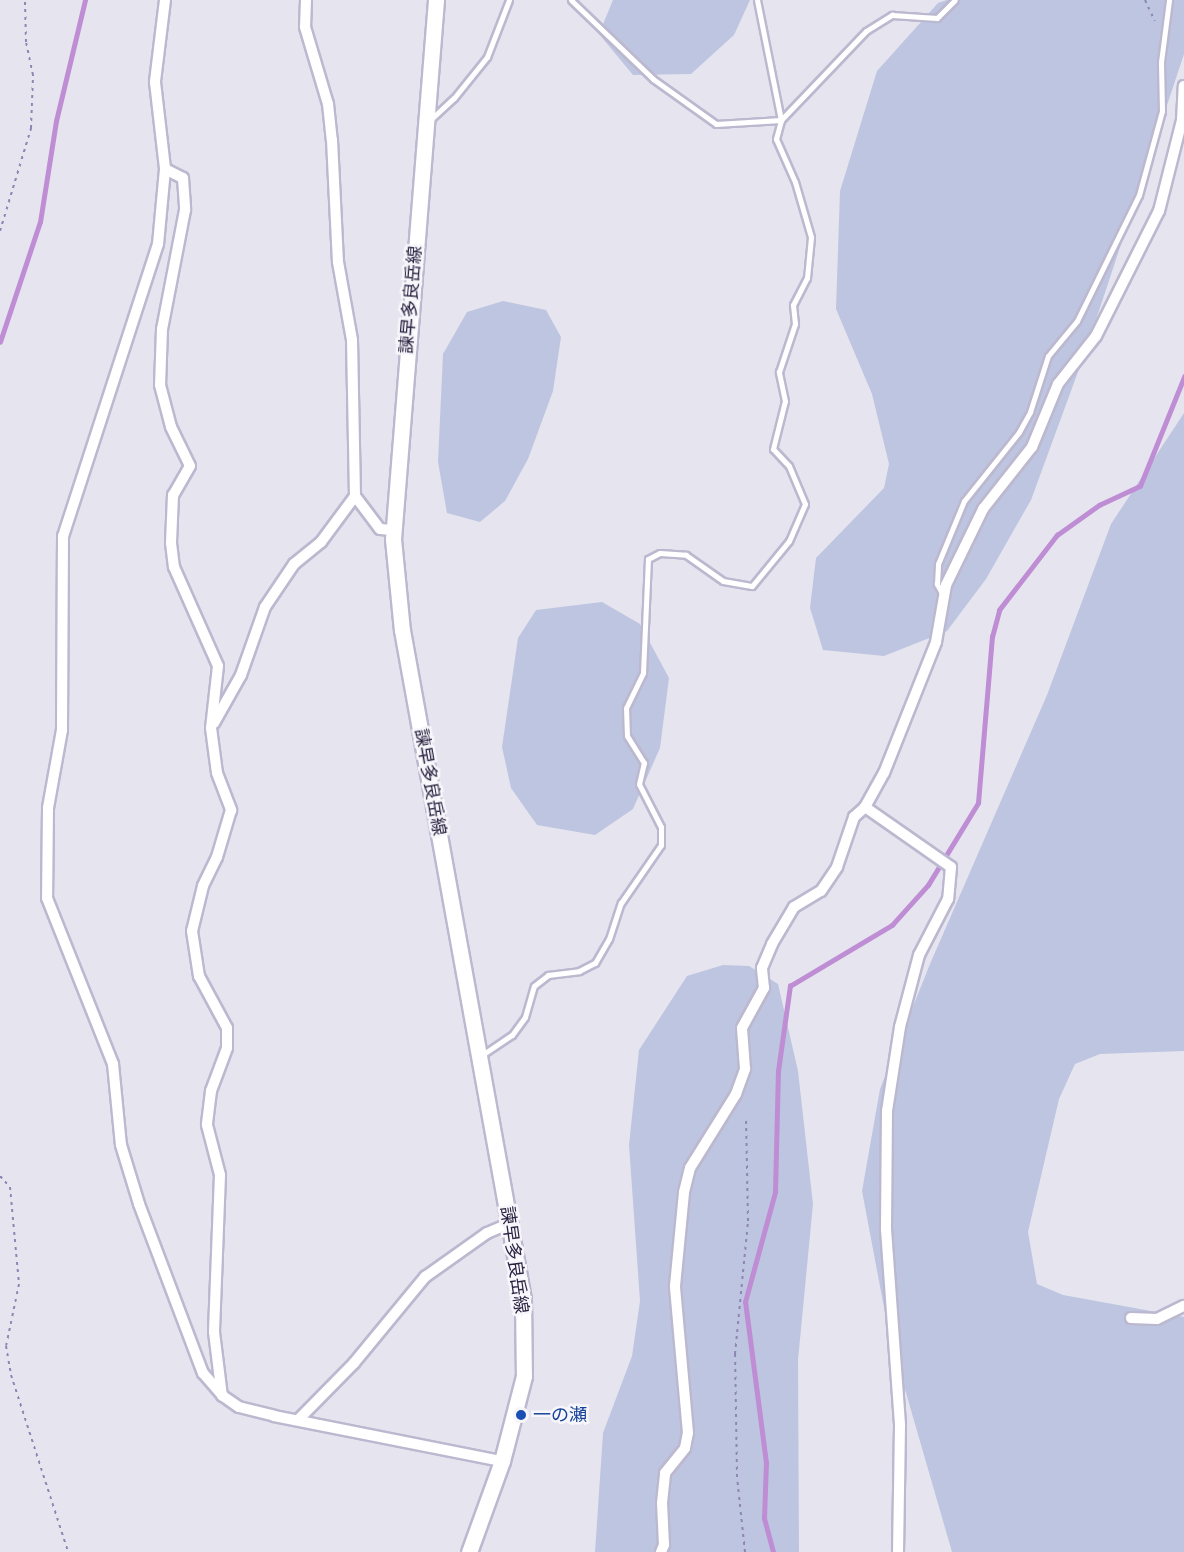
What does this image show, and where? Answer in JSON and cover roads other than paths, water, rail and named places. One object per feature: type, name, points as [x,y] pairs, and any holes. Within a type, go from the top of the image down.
[{"type":"main road","name":"諫早多良岳線","points":[[436,0],[392,530],[402,630],[523,1299],[524,1376],[502,1461],[469,1552]]},
{"type":"street","points":[[165,0],[155,82],[165,169],[158,244],[63,536],[63,730],[48,808],[46,898],[114,1064],[121,1144],[139,1204],[203,1372],[222,1396],[239,1407],[502,1461]]},
{"type":"street","points":[[306,0],[306,27],[328,104],[338,262],[352,340],[355,496],[380,530],[392,530]]},
{"type":"street","points":[[661,1552],[664,1545],[662,1503],[665,1473],[685,1448],[688,1433],[675,1286],[684,1192],[690,1168],[736,1094],[745,1069],[742,1028],[764,988],[762,968],[772,944],[794,907],[821,891],[837,867],[854,817],[865,807],[888,763],[936,642],[944,596],[983,509],[1032,447],[1058,384],[1096,336],[1159,211],[1182,120],[1184,86]]},
{"type":"street","points":[[165,169],[183,178],[185,210],[162,329],[160,385],[171,427],[190,466],[173,495],[171,543],[174,567],[218,666],[211,729],[217,773],[231,810],[217,857],[203,886],[192,931],[199,975],[227,1028],[228,1048],[211,1091],[207,1125],[220,1175],[214,1332],[222,1396]]},
{"type":"street","points":[[211,729],[241,675],[265,607],[294,564],[321,542],[355,496]]},
{"type":"street","points":[[865,807],[951,867],[948,899],[919,956],[913,976],[900,1027],[886,1111],[886,1228],[900,1426],[898,1552]]},
{"type":"street","points":[[298,1420],[354,1363],[425,1277],[487,1233],[510,1223]]},
{"type":"street","points":[[1131,1318],[1157,1319],[1184,1306]]},
{"type":"lane","points":[[426,124],[454,98],[487,57],[509,0]]},
{"type":"lane","points":[[571,0],[653,79],[716,124],[781,120],[866,31],[892,15],[937,18],[955,0]]},
{"type":"lane","points":[[480,1056],[512,1035],[525,1017],[534,986],[548,975],[579,971],[595,963],[609,939],[621,903],[661,845],[661,827],[639,784],[644,764],[627,736],[626,708],[643,674],[648,558],[660,553],[686,555],[723,582],[752,586],[789,542],[805,504],[789,466],[773,449],[785,401],[779,372],[795,324],[793,305],[807,278],[811,237],[795,182],[776,140],[781,120],[757,0]]},
{"type":"lane","points":[[944,596],[936,584],[938,564],[964,501],[1019,432],[1030,412],[1048,356],[1077,321],[1138,195],[1162,111],[1165,15],[1169,0]]},
{"type":"waterway","points":[[0,342],[40,222],[56,121],[85,0]]},
{"type":"waterway","points":[[773,1552],[764,1519],[766,1463],[745,1302],[775,1192],[778,1071],[790,986],[892,925],[928,885],[978,803],[992,637],[999,610],[1057,535],[1099,505],[1140,486],[1184,377]]},
{"type":"place","name":"一の瀬","points":[[521,1415]]}]
